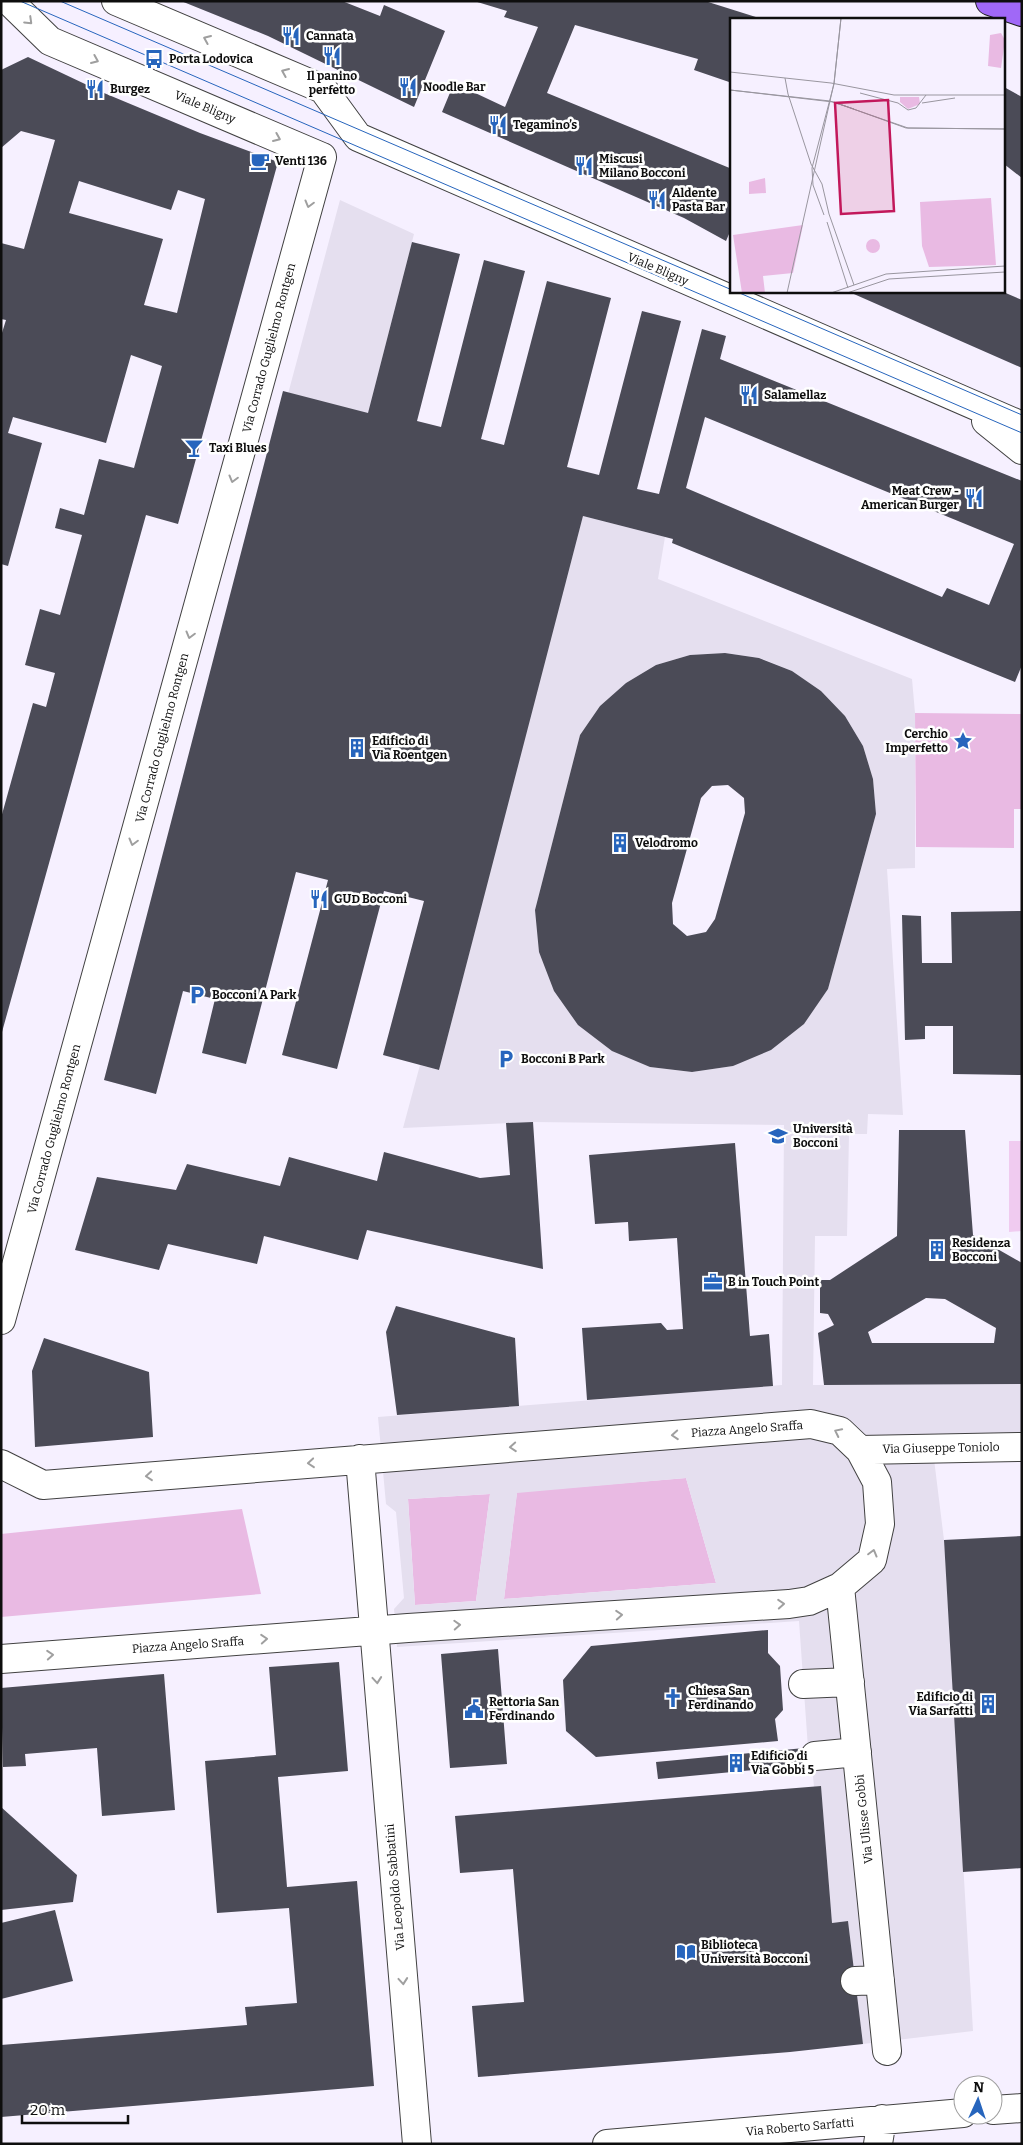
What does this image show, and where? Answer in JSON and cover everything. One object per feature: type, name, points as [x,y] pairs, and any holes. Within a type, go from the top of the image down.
[{"type":"main road","points":[[990,1],[1022,12]]},
{"type":"street","name":"Viale Bligny","points":[[9,1],[50,41],[322,157]]},
{"type":"street","points":[[116,1],[323,89],[358,137],[322,157]]},
{"type":"street","name":"Viale Bligny","points":[[358,137],[1022,426]]},
{"type":"street","name":"Via Corrado Guglielmo Rontgen","points":[[1,1320],[322,157]]},
{"type":"street","name":"Viale Bligny","points":[[959,399],[1022,450]]},
{"type":"street","name":"Piazza Angelo Sraffa","points":[[1,1464],[43,1485],[811,1424],[840,1431],[860,1450],[877,1482],[880,1524],[872,1560],[840,1587],[809,1600],[788,1604],[408,1628],[1,1659]]},
{"type":"street","name":"Via Giuseppe Toniolo","points":[[860,1450],[1022,1447]]},
{"type":"street","points":[[360,1459],[374,1631]]},
{"type":"street","name":"Via Ulisse Gobbi","points":[[840,1587],[857,1752],[868,1980],[887,2051]]},
{"type":"street","name":"Via Leopoldo Sabbatini","points":[[374,1631],[417,2144]]},
{"type":"street","points":[[803,1684],[850,1682]]},
{"type":"street","points":[[816,1756],[857,1752]]},
{"type":"street","points":[[1003,2109],[1022,2108]]},
{"type":"street","name":"Via Roberto Sarfatti","points":[[607,2144],[880,2131],[953,2115]]},
{"type":"shaded area","points":[[340,200],[414,234],[368,413],[359,526],[566,581],[583,516],[665,537],[658,579],[912,679],[915,713],[915,868],[887,869],[903,1115],[868,1114],[867,1134],[849,1134],[847,1236],[815,1236],[813,1385],[1022,1384],[1022,1457],[934,1459],[944,1540],[973,2031],[863,2044],[848,1921],[832,1923],[821,1786],[814,1787],[812,1764],[808,1748],[799,1621],[397,1647],[394,1609],[404,1598],[396,1512],[386,1504],[378,1417],[782,1385],[784,1125],[533,1122],[403,1128],[420,1065],[439,1070],[481,907],[224,838],[156,1094],[104,1080]],"holes":[[[725,653],[760,658],[792,671],[821,691],[845,716],[863,746],[873,779],[876,814],[828,989],[804,1023],[733,1066],[692,1072],[650,1067],[535,910],[580,735],[600,706],[626,683],[656,665],[690,655]],[[686,1478],[716,1583],[504,1599],[517,1493]],[[490,1494],[476,1601],[415,1605],[408,1499]]]},
{"type":"shaded area","points":[[915,713],[1022,714],[1022,809],[1014,809],[1014,848],[916,847]]},
{"type":"shaded area","points":[[1009,1141],[1022,1141],[1022,1231],[1009,1232]]},
{"type":"shaded area","points":[[686,1478],[716,1583],[504,1599],[517,1492]]},
{"type":"shaded area","points":[[490,1494],[476,1601],[415,1605],[408,1499]]},
{"type":"shaded area","points":[[242,1509],[261,1594],[1,1617],[1,1534]]},
{"type":"building","points":[[181,1],[342,1],[380,16],[384,5],[445,31],[414,107],[268,36]]},
{"type":"building","points":[[474,1],[705,1],[759,18],[730,18],[730,82],[694,70],[698,59],[575,25],[547,93],[730,168],[730,232],[726,241],[684,218],[442,112],[454,83],[505,107],[538,27],[504,17],[507,11]]},
{"type":"building","points":[[28,57],[104,93],[200,133],[278,162],[178,524],[146,515],[2,1032],[1,818],[33,703],[46,707],[55,673],[25,665],[40,609],[60,615],[82,535],[55,528],[60,508],[84,515],[99,459],[134,468],[162,366],[131,355],[106,443],[13,417],[8,433],[42,443],[8,566],[1,564],[1,336],[6,320],[1,319],[1,243],[24,249],[55,140],[21,131],[1,148],[1,70]],"holes":[[[79,181],[171,210],[178,190],[205,199],[177,313],[144,305],[163,239],[69,213]]]},
{"type":"building","points":[[1006,88],[1022,97],[1022,178],[1006,166]]},
{"type":"building","name":"Edificio di Via Roentgen","points":[[412,242],[460,254],[417,421],[441,427],[484,260],[525,271],[481,439],[504,445],[547,281],[611,298],[567,467],[599,475],[642,311],[681,321],[637,489],[659,494],[702,329],[726,336],[720,359],[1022,481],[1022,665],[1015,682],[672,543],[673,539],[583,516],[439,1070],[383,1055],[424,901],[384,891],[337,1069],[282,1055],[328,880],[296,872],[246,1064],[202,1053],[215,999],[183,991],[156,1094],[104,1080],[283,391],[368,413]],"holes":[[[705,417],[1014,544],[989,605],[947,588],[942,597],[686,488]]]},
{"type":"building","points":[[849,292],[1003,292],[1022,300],[1022,368]]},
{"type":"building","name":"Velodromo","points":[[725,653],[759,658],[792,671],[821,691],[845,716],[863,746],[873,779],[876,814],[828,989],[804,1024],[771,1050],[733,1066],[692,1072],[650,1067],[612,1051],[578,1025],[554,991],[539,952],[535,910],[580,735],[600,706],[626,683],[656,665],[690,655]],"holes":[[[728,785],[744,798],[745,813],[715,919],[706,932],[687,936],[673,924],[672,903],[701,798],[712,786]]]},
{"type":"building","points":[[1022,911],[1022,1075],[953,1074],[953,1026],[925,1026],[925,1039],[905,1040],[902,915],[921,916],[922,963],[952,963],[951,912]]},
{"type":"building","points":[[533,1122],[543,1269],[367,1230],[358,1260],[264,1236],[257,1264],[168,1244],[159,1270],[75,1250],[97,1177],[176,1190],[187,1164],[280,1186],[289,1157],[377,1181],[384,1152],[480,1178],[510,1175],[506,1123]]},
{"type":"building","name":"Residenza Bocconi","points":[[899,1130],[965,1130],[973,1235],[1022,1263],[1022,1384],[824,1385],[818,1333],[834,1325],[828,1314],[820,1313],[820,1280],[830,1280],[897,1236]],"holes":[[[926,1298],[945,1299],[996,1328],[994,1343],[872,1343],[868,1332]]]},
{"type":"building","name":"B in Touch Point","points":[[735,1143],[750,1336],[769,1334],[773,1386],[587,1400],[582,1328],[661,1323],[667,1330],[683,1329],[677,1238],[629,1241],[628,1222],[595,1224],[589,1155]]},
{"type":"building","points":[[396,1306],[515,1338],[519,1406],[397,1415],[386,1332]]},
{"type":"building","points":[[44,1338],[149,1372],[153,1437],[35,1447],[32,1371]]},
{"type":"building","name":"Edificio di Via Sarfatti","points":[[1022,1536],[1022,1868],[963,1872],[944,1540]]},
{"type":"building","name":"Chiesa San Ferdinando","points":[[768,1630],[768,1653],[780,1666],[783,1710],[775,1719],[778,1741],[596,1757],[566,1731],[563,1680],[591,1646]]},
{"type":"building","name":"Rettoria San Ferdinando","points":[[498,1649],[507,1764],[450,1768],[441,1654]]},
{"type":"building","points":[[339,1662],[348,1771],[278,1777],[287,1887],[357,1881],[374,2086],[1,2117],[1,2045],[247,2025],[245,2007],[297,2003],[289,1908],[217,1913],[205,1761],[276,1755],[269,1667]]},
{"type":"building","points":[[164,1674],[175,1810],[102,1816],[97,1748],[25,1754],[26,1766],[3,1767],[1,1688]]},
{"type":"building","name":"Edificio di Via Gobbi 5","points":[[815,1747],[816,1764],[658,1779],[656,1762]]},
{"type":"building","name":"Biblioteca Università Bocconi","points":[[821,1786],[832,1923],[848,1921],[863,2044],[790,2052],[478,2077],[472,2006],[524,2002],[513,1869],[460,1873],[455,1816]]},
{"type":"building","points":[[1,1807],[77,1875],[73,1902],[1,1910]]},
{"type":"building","points":[[55,1910],[73,1981],[1,1999],[1,1923]]},
{"type":"tram line","points":[[20,1],[1022,433]]},
{"type":"tram line","points":[[60,1],[730,289]]},
{"type":"tram line","points":[[737,292],[1022,415]]},
{"type":"place","name":"Cannata","points":[[291,36]]},
{"type":"place","name":"Il panino perfetto","points":[[332,56]]},
{"type":"place","name":"Porta Lodovica","points":[[154,59]]},
{"type":"place","name":"Noodle Bar","points":[[408,87]]},
{"type":"place","name":"Burgez","points":[[95,89]]},
{"type":"place","name":"Tegamino’s","points":[[498,125]]},
{"type":"place","name":"Venti 136","points":[[260,161]]},
{"type":"place","name":"Miscusi Milano Bocconi","points":[[584,166]]},
{"type":"place","name":"Aldente Pasta Bar","points":[[657,200]]},
{"type":"place","name":"Salamellaz","points":[[749,395]]},
{"type":"place","name":"Taxi Blues","points":[[194,448]]},
{"type":"place","name":"Meat Crew - American Burger","points":[[974,498]]},
{"type":"place","name":"Cerchio Imperfetto","points":[[963,741]]},
{"type":"place","name":"Edificio di Via Roentgen","points":[[357,748]]},
{"type":"place","name":"Velodromo","points":[[620,843]]},
{"type":"place","name":"GUD Bocconi","points":[[319,899]]},
{"type":"place","name":"Bocconi A Park","points":[[197,995]]},
{"type":"place","name":"Bocconi B Park","points":[[506,1059]]},
{"type":"place","name":"Università Bocconi","points":[[778,1136]]},
{"type":"place","name":"Residenza Bocconi","points":[[937,1250]]},
{"type":"place","name":"B in Touch Point","points":[[713,1282]]},
{"type":"place","name":"Chiesa San Ferdinando","points":[[673,1698]]},
{"type":"place","name":"Edificio di Via Sarfatti","points":[[988,1704]]},
{"type":"place","name":"Rettoria San Ferdinando","points":[[474,1709]]},
{"type":"place","name":"Edificio di Via Gobbi 5","points":[[736,1763]]},
{"type":"place","name":"Biblioteca Università Bocconi","points":[[686,1952]]}]
